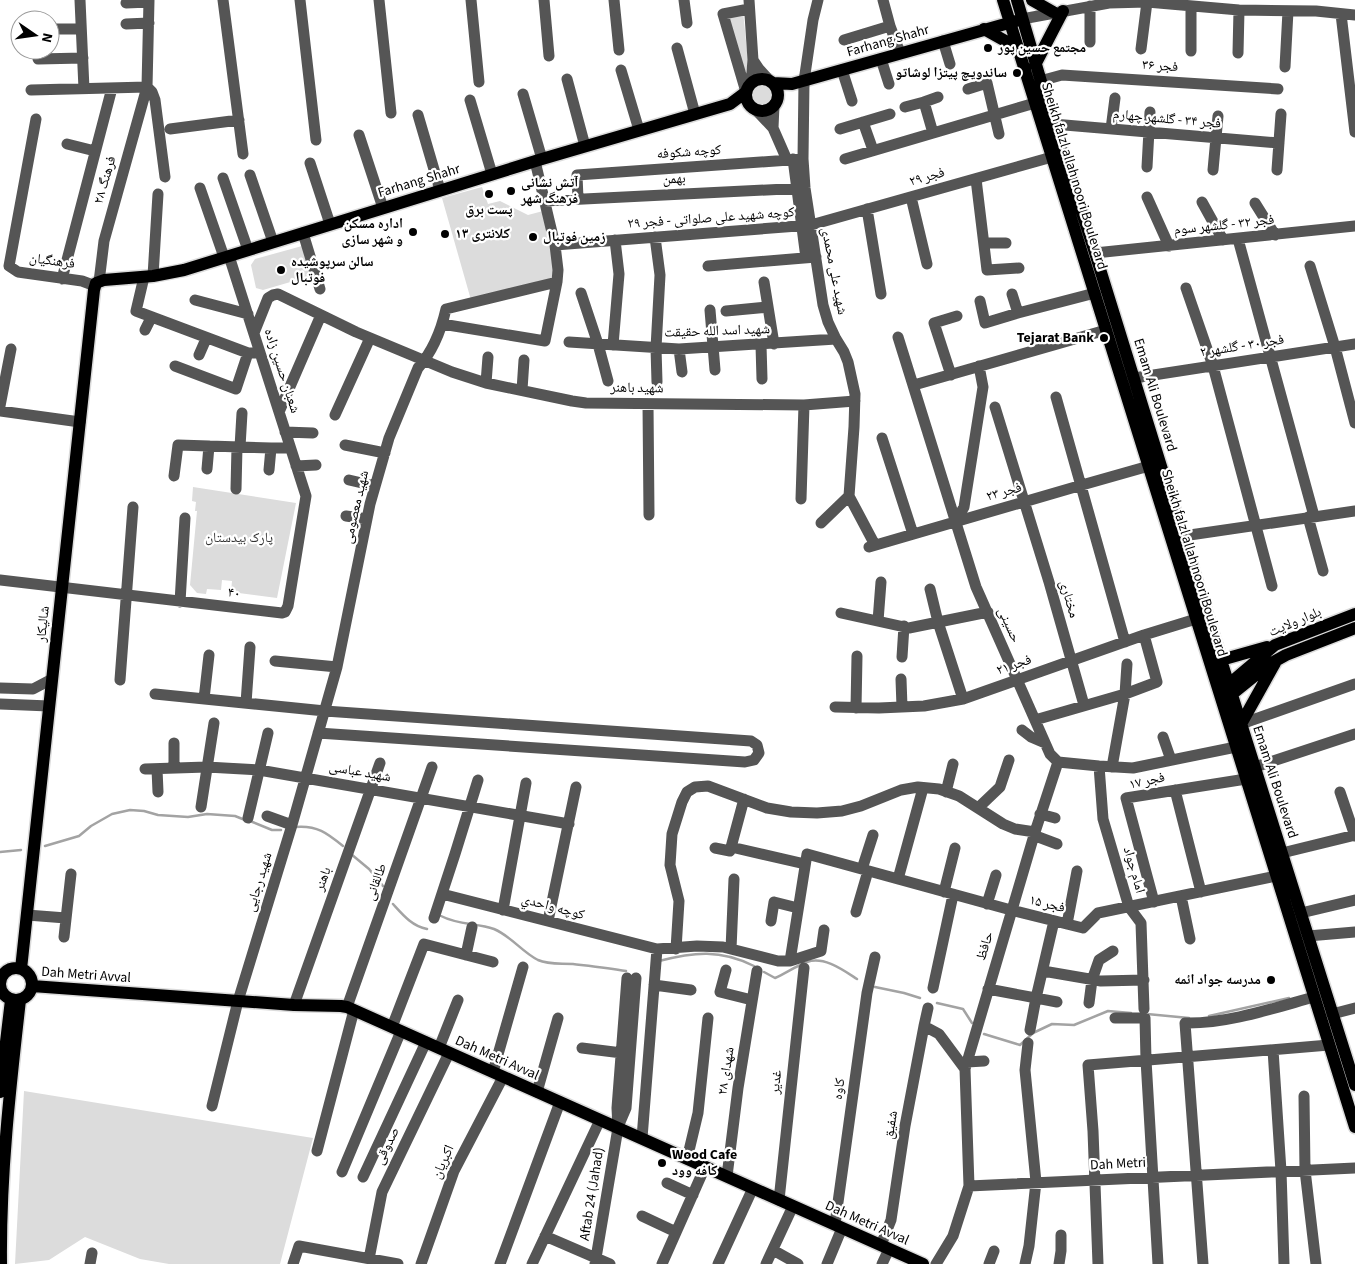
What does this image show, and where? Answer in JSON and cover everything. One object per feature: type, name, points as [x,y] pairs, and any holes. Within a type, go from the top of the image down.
[{"type":"main road","name":"Emam Ali Boulevard","points":[[1017,0],[1016,21],[1035,65],[1134,378],[1183,536],[1185,563],[1193,589],[1221,660],[1225,691],[1241,724],[1255,767],[1332,1014],[1350,1084]]},
{"type":"main road","points":[[1032,0],[1057,8],[1035,65]]},
{"type":"main road","name":"Sheikh falzl allah noori Boulevard","points":[[1004,4],[1016,21],[1018,48],[1035,103],[1149,466],[1185,563]]},
{"type":"main road","name":"Farhang Shahr","points":[[771,81],[798,82],[1016,21]]},
{"type":"main road","points":[[984,29],[1018,48]]},
{"type":"main road","points":[[753,108],[746,99],[748,87],[760,78],[771,81],[776,87],[776,101]]},
{"type":"main road","points":[[730,104],[765,110],[798,82]]},
{"type":"main road","name":"Farhang Shahr","points":[[95,283],[104,280],[149,277],[184,270],[538,160],[730,104],[748,87]]},
{"type":"main road","name":"شالیکار","points":[[21,969],[95,283]]},
{"type":"main road","name":"Sheikh falzl allah noori Boulevard","points":[[1193,589],[1196,619],[1225,691],[1236,747],[1329,1045],[1350,1084],[1355,1126]]},
{"type":"main road","name":"بلوار ولایت","points":[[1225,691],[1269,660],[1275,645],[1355,614]]},
{"type":"main road","points":[[1241,724],[1269,660],[1355,628]]},
{"type":"main road","points":[[1221,660],[1275,645]]},
{"type":"main road","points":[[13,968],[21,969],[31,978],[32,986],[28,995],[15,1000],[2,993],[0,982],[6,972],[13,968]]},
{"type":"main road","name":"Dah Metri Avval","points":[[32,986],[238,1001],[341,1006],[426,1042],[923,1264]]},
{"type":"main road","points":[[0,1092],[3,1035],[15,1000]]},
{"type":"main road","points":[[1,1264],[1,1196],[15,1000]]},
{"type":"street","points":[[80,0],[84,89]]},
{"type":"street","points":[[223,0],[243,154]]},
{"type":"street","points":[[300,0],[316,140]]},
{"type":"street","points":[[378,0],[391,113]]},
{"type":"street","points":[[471,0],[479,82]]},
{"type":"street","points":[[544,0],[549,56]]},
{"type":"street","points":[[614,0],[619,50]]},
{"type":"street","points":[[684,0],[687,24]]},
{"type":"street","name":"شهید علی محمدی","points":[[818,0],[798,82],[794,159],[801,188],[811,257],[823,305],[828,322],[848,362],[855,401],[849,496]]},
{"type":"street","points":[[883,0],[900,53]]},
{"type":"street","points":[[126,3],[149,1],[147,87]]},
{"type":"street","points":[[1016,21],[1057,8],[1090,6],[1109,2],[1166,2],[1191,6],[1217,4],[1240,10],[1288,11],[1317,6],[1341,14],[1355,15]]},
{"type":"street","points":[[1141,49],[1147,2]]},
{"type":"street","points":[[749,5],[753,60],[748,87],[723,14],[749,5]]},
{"type":"street","points":[[1090,6],[1090,42]]},
{"type":"street","points":[[1191,6],[1191,51]]},
{"type":"street","points":[[1238,53],[1240,10]]},
{"type":"street","points":[[1286,67],[1288,11]]},
{"type":"street","points":[[1341,14],[1355,132]]},
{"type":"street","points":[[126,24],[149,23]]},
{"type":"street","points":[[844,40],[890,26]]},
{"type":"street","points":[[60,29],[82,29]]},
{"type":"street","points":[[942,41],[950,64]]},
{"type":"street","points":[[677,48],[695,114]]},
{"type":"street","points":[[60,59],[83,58]]},
{"type":"street","points":[[881,59],[889,84]]},
{"type":"street","points":[[753,60],[771,81]]},
{"type":"street","points":[[621,70],[639,130]]},
{"type":"street","points":[[842,70],[852,101]]},
{"type":"street","name":"فجر ۳۶","points":[[1040,82],[1062,74],[1278,89]]},
{"type":"street","points":[[567,79],[585,146]]},
{"type":"street","points":[[968,89],[987,83],[999,134]]},
{"type":"street","points":[[31,90],[147,87],[152,92],[155,100],[165,177]]},
{"type":"street","name":"فرهنگ ۲۸","points":[[95,283],[104,241],[147,87]]},
{"type":"street","points":[[62,278],[112,88]]},
{"type":"street","points":[[442,324],[546,341],[558,270],[555,245],[544,201],[538,160],[523,94]]},
{"type":"street","points":[[905,107],[938,97]]},
{"type":"street","points":[[1111,129],[1115,98]]},
{"type":"street","points":[[470,100],[492,174]]},
{"type":"street","points":[[773,128],[776,101]]},
{"type":"street","points":[[924,102],[933,133]]},
{"type":"street","points":[[845,159],[1035,103]]},
{"type":"street","points":[[753,108],[773,128],[794,159]]},
{"type":"street","points":[[1147,167],[1150,112]]},
{"type":"street","points":[[840,129],[890,114]]},
{"type":"street","points":[[1277,170],[1281,114]]},
{"type":"street","points":[[418,115],[440,190]]},
{"type":"street","points":[[1213,170],[1218,116]]},
{"type":"street","name":"فرهنگیان","points":[[36,119],[9,266],[18,272],[95,283]]},
{"type":"street","points":[[170,129],[238,120]]},
{"type":"street","points":[[863,122],[873,150]]},
{"type":"street","name":"فجر ۳۴ - گلشهر چهارم","points":[[1053,124],[1279,143]]},
{"type":"street","points":[[359,135],[383,208]]},
{"type":"street","points":[[67,144],[95,151]]},
{"type":"street","name":"فجر ۲۹","points":[[806,226],[1052,157]]},
{"type":"street","name":"کوچه شکوفه","points":[[578,199],[577,175],[794,159]]},
{"type":"street","points":[[310,163],[330,224]]},
{"type":"street","points":[[250,175],[272,242]]},
{"type":"street","points":[[223,178],[248,250]]},
{"type":"street","points":[[976,179],[987,270],[1019,268]]},
{"type":"street","name":"شعبان حسین زاده","points":[[200,188],[248,314],[306,496]]},
{"type":"street","name":"بهمن","points":[[544,201],[801,188]]},
{"type":"street","points":[[158,194],[149,277],[136,311],[248,354],[260,353]]},
{"type":"street","points":[[911,197],[927,264]]},
{"type":"street","points":[[1147,197],[1169,246]]},
{"type":"street","points":[[1202,202],[1223,240]]},
{"type":"street","points":[[1255,203],[1275,235]]},
{"type":"street","points":[[867,210],[880,294]]},
{"type":"street","points":[[548,216],[564,240],[570,244]]},
{"type":"street","name":"کوچه شهید علی صلواتی - فجر ۲۹","points":[[555,245],[806,226]]},
{"type":"street","name":"فجر ۳۲ - گلشهر سوم","points":[[1095,254],[1355,226]]},
{"type":"street","points":[[303,232],[320,289]]},
{"type":"street","points":[[655,237],[660,276],[656,348],[657,382]]},
{"type":"street","points":[[1238,239],[1311,517],[1323,571]]},
{"type":"street","points":[[613,345],[618,274],[615,240]]},
{"type":"street","points":[[984,243],[1006,243]]},
{"type":"street","points":[[708,266],[811,257]]},
{"type":"street","points":[[1310,266],[1355,423]]},
{"type":"street","name":"شهید معصومی","points":[[337,667],[367,520],[389,438],[418,368],[437,338],[446,309],[557,282]]},
{"type":"street","points":[[764,282],[774,344]]},
{"type":"street","points":[[1186,288],[1213,366],[1272,586]]},
{"type":"street","points":[[582,293],[608,381]]},
{"type":"street","points":[[980,300],[986,323],[1095,293]]},
{"type":"street","name":"شهید باهنر","points":[[254,333],[268,298],[278,294],[370,338],[452,372],[486,383],[572,401],[648,404],[804,404],[855,401]]},
{"type":"street","points":[[1012,294],[1018,313]]},
{"type":"street","points":[[195,300],[248,314]]},
{"type":"street","points":[[726,311],[768,307]]},
{"type":"street","points":[[710,310],[715,370]]},
{"type":"street","points":[[279,412],[322,315]]},
{"type":"street","points":[[951,374],[934,323],[957,316]]},
{"type":"street","points":[[145,330],[151,318]]},
{"type":"street","points":[[914,386],[1106,330]]},
{"type":"street","name":"حسینی","points":[[898,337],[976,587],[1050,754],[1058,762]]},
{"type":"street","points":[[335,415],[370,338]]},
{"type":"street","points":[[199,355],[206,339]]},
{"type":"street","name":"شهید اسد الله حقیقت","points":[[569,342],[679,350],[836,340]]},
{"type":"street","name":"فجر ۳۰ - گلشهر ۲","points":[[1134,378],[1355,344]]},
{"type":"street","points":[[761,345],[762,379]]},
{"type":"street","points":[[0,406],[11,349]]},
{"type":"street","points":[[679,350],[682,372]]},
{"type":"street","points":[[176,366],[236,389],[248,354]]},
{"type":"street","points":[[486,383],[488,357]]},
{"type":"street","points":[[522,390],[524,360]]},
{"type":"street","points":[[956,522],[964,507],[983,388],[979,366]]},
{"type":"street","points":[[1056,397],[1125,642]]},
{"type":"street","points":[[648,404],[649,515]]},
{"type":"street","points":[[801,499],[804,404]]},
{"type":"street","name":"مختاری","points":[[996,407],[1084,705]]},
{"type":"street","points":[[0,411],[80,422]]},
{"type":"street","points":[[236,489],[242,413]]},
{"type":"street","points":[[285,432],[313,433]]},
{"type":"street","points":[[882,438],[913,534]]},
{"type":"street","points":[[174,476],[178,445],[290,448]]},
{"type":"street","points":[[345,445],[385,453]]},
{"type":"street","points":[[207,470],[209,446]]},
{"type":"street","points":[[269,470],[271,448]]},
{"type":"street","points":[[296,466],[316,465]]},
{"type":"street","name":"فجر ۲۳","points":[[849,496],[872,546],[1149,466]]},
{"type":"street","points":[[349,480],[376,486]]},
{"type":"street","name":"۴۰","points":[[0,580],[282,613],[285,612],[288,606],[306,496]]},
{"type":"street","points":[[821,523],[849,496]]},
{"type":"street","points":[[120,680],[133,507]]},
{"type":"street","points":[[1183,536],[1355,510]]},
{"type":"street","points":[[346,516],[367,520]]},
{"type":"street","points":[[180,602],[185,518]]},
{"type":"street","points":[[878,621],[881,582]]},
{"type":"street","points":[[930,590],[938,622],[963,699]]},
{"type":"street","points":[[841,613],[910,628],[988,612]]},
{"type":"street","name":"فجر ۲۱","points":[[835,707],[924,706],[963,699],[1144,635],[1196,619]]},
{"type":"street","points":[[902,657],[904,626]]},
{"type":"street","points":[[1035,720],[1125,694],[1158,682],[1144,635]]},
{"type":"street","points":[[246,703],[250,647]]},
{"type":"street","points":[[204,699],[210,655]]},
{"type":"street","points":[[856,708],[857,656]]},
{"type":"street","points":[[275,661],[337,667]]},
{"type":"street","points":[[1112,767],[1125,694],[1127,664]]},
{"type":"street","name":"شهید رجایی","points":[[212,1106],[238,1001],[306,778],[337,667]]},
{"type":"street","points":[[0,688],[33,689],[52,679]]},
{"type":"street","points":[[901,679],[902,707]]},
{"type":"street","points":[[1241,724],[1355,684]]},
{"type":"street","points":[[155,694],[324,711],[751,741],[757,745],[759,752],[754,760],[745,762],[318,733]]},
{"type":"street","points":[[0,704],[49,706]]},
{"type":"street","points":[[201,807],[214,723]]},
{"type":"street","points":[[1022,730],[1031,737],[1045,743]]},
{"type":"street","points":[[248,818],[268,733]]},
{"type":"street","points":[[1255,767],[1355,734]]},
{"type":"street","points":[[1163,737],[1171,760]]},
{"type":"street","points":[[174,743],[174,768]]},
{"type":"street","points":[[1034,833],[1058,762],[1133,768],[1236,747]]},
{"type":"street","points":[[978,808],[1000,787],[1009,760]]},
{"type":"street","name":"باهنر","points":[[294,1004],[380,763]]},
{"type":"street","points":[[946,792],[953,764]]},
{"type":"street","name":"امام جواد","points":[[1099,766],[1103,818],[1129,907],[1141,923],[1146,1060],[1158,1264]]},
{"type":"street","name":"شهید عباسی","points":[[145,769],[207,767],[259,770],[569,824]]},
{"type":"street","name":"طالقانی","points":[[317,1151],[350,1009],[432,767]]},
{"type":"street","points":[[157,769],[158,792]]},
{"type":"street","name":"فجر ۱۷","points":[[1154,902],[1126,798],[1246,779]]},
{"type":"street","points":[[434,918],[478,780]]},
{"type":"street","points":[[503,910],[526,783]]},
{"type":"street","points":[[676,949],[679,901],[670,865],[672,834],[682,802],[687,792],[695,787],[708,786],[766,808],[791,812],[818,813],[842,811],[861,806],[901,790],[918,787],[939,789],[959,796],[1003,824],[1034,833],[1057,844]]},
{"type":"street","points":[[548,922],[576,788]]},
{"type":"street","points":[[898,879],[923,788]]},
{"type":"street","points":[[1175,790],[1201,892]]},
{"type":"street","points":[[1282,853],[1355,836],[1340,792]]},
{"type":"street","points":[[731,847],[744,800]]},
{"type":"street","points":[[1040,814],[1055,818]]},
{"type":"street","points":[[267,816],[292,825]]},
{"type":"street","name":"حافظ","points":[[969,1186],[966,1065],[1034,833]]},
{"type":"street","points":[[856,912],[872,835]]},
{"type":"street","name":"فجر ۱۵","points":[[715,848],[730,851],[731,847],[865,870],[1083,928],[1098,913],[1276,876]]},
{"type":"street","points":[[933,988],[955,848]]},
{"type":"street","points":[[806,859],[790,961],[821,951],[824,930]]},
{"type":"street","points":[[1067,924],[1077,871]]},
{"type":"street","points":[[64,937],[71,874]]},
{"type":"street","points":[[987,904],[996,875]]},
{"type":"street","points":[[731,949],[734,879]]},
{"type":"street","name":"كوچه واحدي","points":[[442,894],[657,950],[697,946],[723,947],[778,961],[790,961]]},
{"type":"street","points":[[1181,896],[1190,939]]},
{"type":"street","points":[[1301,914],[1355,900]]},
{"type":"street","points":[[771,921],[774,902],[798,908]]},
{"type":"street","points":[[27,915],[66,918]]},
{"type":"street","points":[[1030,1030],[1054,921]]},
{"type":"street","points":[[466,955],[472,927]]},
{"type":"street","points":[[1308,936],[1355,932]]},
{"type":"street","points":[[342,1172],[396,1029],[424,944],[493,962]]},
{"type":"street","points":[[642,1138],[657,950]]},
{"type":"street","points":[[1089,1004],[1092,980],[1098,960],[1113,951]]},
{"type":"street","name":"کاوه","points":[[827,1264],[838,1226],[867,993],[875,957]]},
{"type":"street","name":"اکبریان","points":[[421,1264],[454,1172],[498,1074],[523,967]]},
{"type":"street","name":"غدیر","points":[[779,1200],[804,968]]},
{"type":"street","points":[[726,970],[720,992],[752,1000]]},
{"type":"street","name":"شهدای ۲۸","points":[[727,1176],[738,1088],[757,971]]},
{"type":"street","points":[[1043,971],[1101,981],[1144,980]]},
{"type":"street","points":[[618,1128],[626,1108],[631,978]]},
{"type":"street","points":[[654,985],[691,990]]},
{"type":"street","points":[[988,989],[1057,1002]]},
{"type":"street","points":[[1203,1264],[1185,1024],[1202,1024],[1250,1015],[1314,997]]},
{"type":"street","name":"صدوقی","points":[[370,1259],[382,1192],[444,1050],[458,1000]]},
{"type":"street","name":"شفیق","points":[[882,1264],[892,1220],[906,1126],[928,1008]]},
{"type":"street","points":[[1332,1014],[1355,1008]]},
{"type":"street","points":[[1115,1018],[1144,1013]]},
{"type":"street","points":[[537,1092],[558,1018]]},
{"type":"street","points":[[687,1159],[698,1113],[708,1018]]},
{"type":"street","points":[[618,1128],[622,1053],[628,1022]]},
{"type":"street","points":[[924,1026],[939,1034],[966,1065],[984,1061]]},
{"type":"street","points":[[363,1177],[426,1042]]},
{"type":"street","points":[[1025,1264],[1029,1246],[1036,1182],[1025,1070],[1028,1044]]},
{"type":"street","points":[[1098,1264],[1093,1130],[1088,1065],[1329,1045]]},
{"type":"street","points":[[582,1048],[622,1053]]},
{"type":"street","points":[[1273,1050],[1281,1171],[1284,1264]]},
{"type":"street","points":[[1304,1096],[1305,1170],[1316,1264]]},
{"type":"street","points":[[500,1264],[560,1102]]},
{"type":"street","points":[[532,1264],[600,1120]]},
{"type":"street","name":"Aftab 24 (Jahad)","points":[[596,1261],[618,1128]]},
{"type":"street","points":[[662,1264],[706,1167]]},
{"type":"street","name":"Dah Metri","points":[[969,1186],[1355,1168]]},
{"type":"street","points":[[667,1183],[693,1195]]},
{"type":"street","points":[[936,1264],[953,1236],[969,1186]]},
{"type":"street","points":[[718,1264],[753,1188]]},
{"type":"street","points":[[766,1264],[793,1206]]},
{"type":"street","points":[[642,1216],[676,1232]]},
{"type":"street","points":[[1059,1264],[1061,1235]]},
{"type":"street","points":[[545,1236],[596,1261],[610,1264]]},
{"type":"street","points":[[293,1264],[300,1246],[398,1264]]},
{"type":"street","points":[[773,1250],[798,1264]]},
{"type":"street","points":[[989,1264],[994,1251]]},
{"type":"green space","points":[[743,11],[748,61],[746,71],[741,73],[724,15]]},
{"type":"green space","points":[[760,79],[776,87],[777,95],[776,101],[772,106],[762,111],[750,106],[746,99],[751,83]]},
{"type":"green space","points":[[482,187],[488,204],[500,201],[528,215],[543,211],[556,277],[471,300],[442,198]]},
{"type":"green space","name":"سالن سرپوشیده فوتبال","points":[[302,246],[311,276],[263,290],[256,288],[251,265],[255,259]]},
{"type":"green space","name":"پارک بیدستان","points":[[193,487],[296,503],[277,598],[231,592],[232,581],[222,580],[221,590],[207,589],[206,594],[197,593],[190,585],[197,511],[195,511],[196,502],[192,501]]},
{"type":"green space","points":[[24,1091],[313,1138],[280,1264],[169,1264],[140,1259],[85,1237],[49,1260],[15,1264]]},
{"type":"waterway","points":[[45,846],[79,836],[91,826],[112,814],[130,810],[158,815],[188,817],[207,814],[235,816],[245,820]]},
{"type":"waterway","points":[[250,821],[272,830],[281,830]]},
{"type":"waterway","points":[[295,827],[316,829],[332,837],[343,846]]},
{"type":"waterway","points":[[0,852],[21,850]]},
{"type":"waterway","points":[[351,854],[369,869],[383,886]]},
{"type":"waterway","points":[[393,904],[412,923],[427,929]]},
{"type":"waterway","points":[[441,916],[454,921],[494,929],[532,957],[542,962],[626,971]]},
{"type":"waterway","points":[[659,961],[695,954],[707,954],[730,957],[754,966]]},
{"type":"waterway","points":[[764,972],[775,978],[799,965],[820,961],[827,962],[857,979]]},
{"type":"waterway","points":[[875,987],[920,998]]},
{"type":"waterway","points":[[1209,1016],[1289,998]]},
{"type":"waterway","points":[[937,1003],[963,1009],[972,1023]]},
{"type":"waterway","points":[[984,1034],[1020,1045],[1033,1033],[1052,1024],[1074,1025],[1108,1011],[1131,1013]]},
{"type":"waterway","points":[[1147,1014],[1189,1018]]},
{"type":"place","name":"مجتمع حسین پور","points":[[988,48]]},
{"type":"place","name":"ساندویچ پیتزا لوشاتو","points":[[1017,73]]},
{"type":"place","name":"آتش نشانی فرهنگ شهر","points":[[511,191]]},
{"type":"place","name":"پست برق","points":[[489,194]]},
{"type":"place","name":"اداره مسکن و شهر سازی","points":[[413,232]]},
{"type":"place","name":"کلانتری ۱۳","points":[[445,234]]},
{"type":"place","name":"زمین فوتبال","points":[[533,237]]},
{"type":"place","name":"سالن سرپوشیده فوتبال","points":[[281,270]]},
{"type":"place","name":"Tejarat Bank","points":[[1104,338]]},
{"type":"place","name":"مدرسه جواد ائمه","points":[[1271,980]]},
{"type":"place","name":"Wood Cafe کافه وود","points":[[662,1163]]}]
